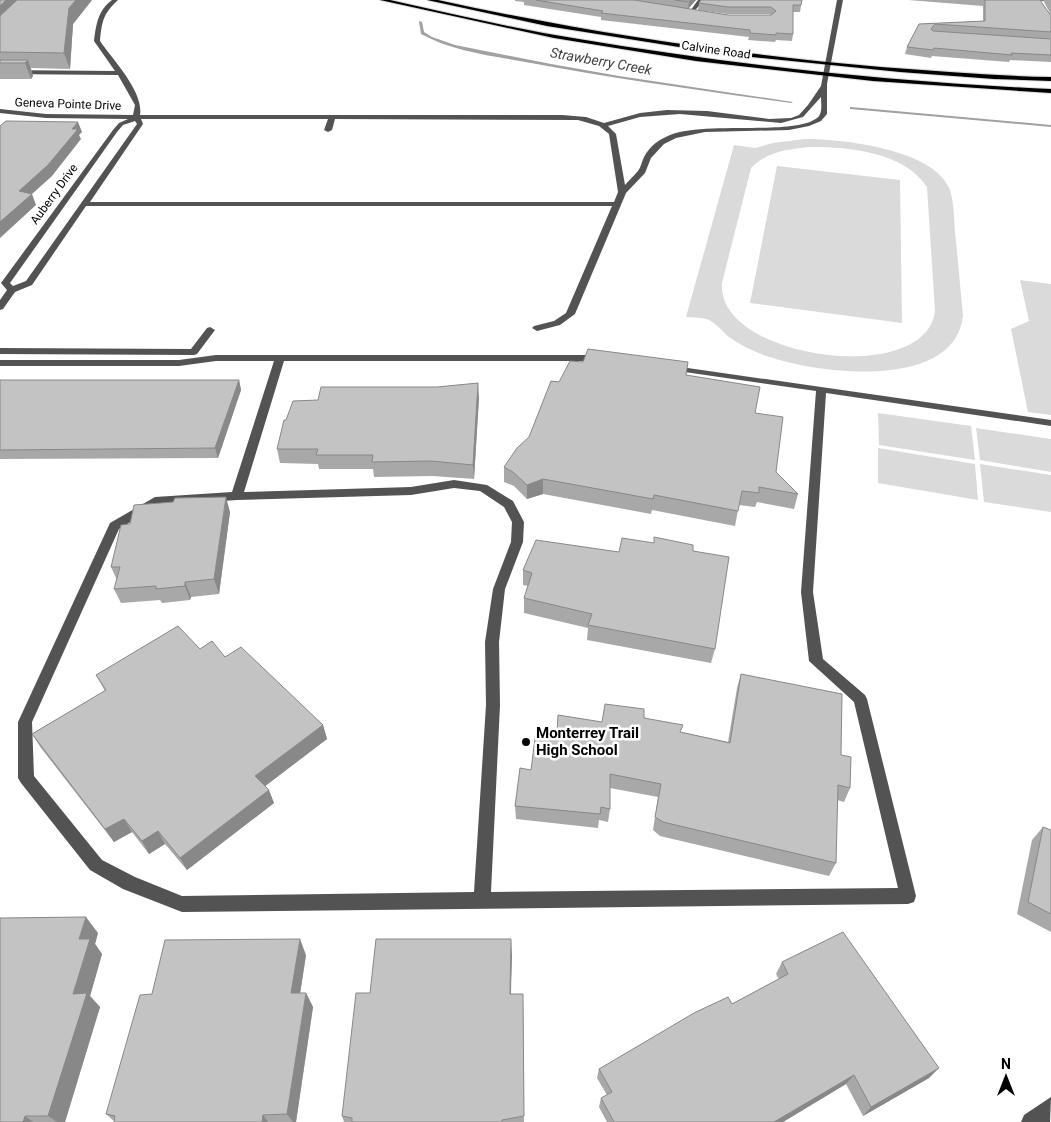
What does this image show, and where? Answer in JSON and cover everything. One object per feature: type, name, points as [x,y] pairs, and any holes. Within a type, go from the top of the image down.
[{"type":"main road","name":"Calvine Road","points":[[383,0],[577,41],[693,59],[826,76],[983,88],[1051,91]]},
{"type":"main road","name":"Calvine Road","points":[[430,0],[569,28],[698,50],[829,65],[1051,80]]},
{"type":"street","points":[[0,307],[12,290],[29,283],[140,124],[136,118],[138,105],[120,73],[97,41],[99,23],[106,8],[115,0]]},
{"type":"street","points":[[690,13],[701,0]]},
{"type":"street","points":[[537,328],[557,323],[570,314],[622,192],[642,171],[650,152],[661,142],[674,136],[705,130],[789,128],[812,124],[824,114],[824,86],[840,0]]},
{"type":"street","points":[[1044,10],[1039,0],[1051,0]]},
{"type":"street","points":[[682,12],[700,14]]},
{"type":"street","points":[[0,72],[120,73]]},
{"type":"street","points":[[602,126],[630,117],[680,112],[707,113],[776,121],[793,120],[802,116],[824,86]]},
{"type":"street","name":"Geneva Pointe Drive","points":[[0,111],[46,116],[136,118],[565,117],[583,119],[602,126]]},
{"type":"street","points":[[328,130],[332,117]]},
{"type":"street","name":"Auberry Drive","points":[[12,290],[4,283],[115,131],[122,124],[136,118]]},
{"type":"street","points":[[602,126],[610,131],[614,139],[622,192]]},
{"type":"street","points":[[85,204],[617,204]]},
{"type":"street","points":[[188,362],[189,351],[210,330]]},
{"type":"street","points":[[0,351],[189,351]]},
{"type":"street","points":[[0,363],[188,362],[216,358],[610,358]]},
{"type":"street","points":[[237,496],[280,359]]},
{"type":"street","points":[[658,365],[1051,423]]},
{"type":"street","points":[[482,900],[493,705],[492,642],[498,589],[518,542],[518,522],[509,504],[482,488],[454,484],[411,491],[237,496],[155,501],[114,526],[25,722],[26,778],[96,865],[129,883],[182,904],[908,896],[860,699],[816,660],[807,592],[821,389]]},
{"type":"street","points":[[1030,1122],[1042,1116],[1051,1107]]},
{"type":"shaded area","points":[[805,139],[863,144],[907,156],[926,165],[941,176],[950,190],[952,200],[963,315],[955,339],[937,356],[912,366],[882,371],[820,368],[770,357],[749,349],[729,337],[709,320],[686,317],[734,145],[755,148],[773,143]],"holes":[[[811,147],[859,150],[890,159],[905,166],[917,175],[927,187],[935,311],[923,335],[897,350],[862,356],[823,354],[784,346],[751,330],[729,309],[722,283],[751,168],[771,154]]]},
{"type":"shaded area","points":[[777,166],[900,180],[902,323],[750,303]]},
{"type":"shaded area","points":[[1020,280],[1051,284],[1051,415],[1028,412],[1011,329],[1029,321]]},
{"type":"shaded area","points":[[878,413],[971,426],[975,460],[879,445]]},
{"type":"shaded area","points":[[976,428],[1051,439],[1051,472],[980,460]]},
{"type":"shaded area","points":[[878,448],[975,464],[978,500],[878,483]]},
{"type":"shaded area","points":[[980,464],[1051,475],[1051,512],[984,502]]},
{"type":"building","points":[[0,0],[6,0],[0,6]]},
{"type":"building","points":[[17,0],[76,0],[69,8],[64,53],[0,52],[0,16]]},
{"type":"building","points":[[536,0],[634,0],[728,15],[771,15],[776,11],[771,7],[728,7],[699,3],[701,0],[802,0],[801,5],[793,5],[793,34],[776,33],[776,35],[750,33],[750,30],[601,13],[603,11]]},
{"type":"building","points":[[675,0],[691,0],[689,2]]},
{"type":"building","points":[[985,0],[1040,0],[1051,16],[1051,32],[935,24],[931,29],[933,31],[1051,39],[1051,55],[1011,53],[1012,55],[907,47],[919,24],[985,21]]},
{"type":"building","points":[[0,60],[28,60],[25,63],[0,63]]},
{"type":"building","points":[[6,121],[78,122],[72,129],[78,129],[48,165],[19,191],[32,194],[0,222],[0,126]]},
{"type":"building","points":[[588,349],[688,362],[686,375],[760,387],[755,413],[783,417],[776,472],[798,494],[759,487],[759,493],[742,491],[738,511],[654,495],[653,499],[543,479],[527,485],[513,472],[504,467],[517,448],[529,437],[551,381],[559,382],[570,361],[583,362]]},
{"type":"building","points":[[0,380],[239,380],[215,448],[0,450]]},
{"type":"building","points":[[478,383],[473,465],[431,461],[372,462],[373,455],[316,455],[318,449],[277,449],[284,420],[286,420],[293,401],[318,400],[321,387],[437,387]]},
{"type":"building","points":[[226,497],[214,579],[185,582],[185,586],[156,589],[156,586],[114,589],[120,567],[111,567],[121,525],[130,524],[134,505],[173,502],[175,498]]},
{"type":"building","points":[[654,537],[693,545],[693,551],[729,557],[715,649],[588,625],[592,614],[524,598],[532,573],[523,570],[536,540],[619,552],[622,538],[654,543]]},
{"type":"building","points":[[178,626],[200,649],[212,641],[225,657],[241,647],[323,725],[255,776],[269,790],[180,858],[158,831],[142,841],[124,819],[105,829],[32,734],[106,690],[96,675]]},
{"type":"building","points":[[741,674],[842,694],[841,755],[851,757],[850,788],[838,785],[836,863],[663,822],[655,817],[661,784],[610,774],[610,809],[601,807],[600,814],[515,806],[520,768],[531,770],[536,730],[557,732],[558,715],[602,722],[605,704],[644,709],[644,718],[683,725],[680,732],[730,743]]},
{"type":"building","points":[[1043,827],[1051,830],[1051,914],[1028,902]]},
{"type":"building","points":[[86,917],[79,939],[90,939],[73,994],[87,993],[48,1116],[25,1116],[23,1122],[0,1122],[0,918]]},
{"type":"building","points":[[843,932],[939,1068],[871,1107],[854,1075],[774,1122],[614,1122],[601,1098],[612,1092],[599,1069],[694,1013],[728,997],[732,1004],[788,974],[782,962]]},
{"type":"building","points":[[300,939],[291,993],[306,993],[287,1114],[263,1115],[262,1122],[114,1122],[115,1116],[106,1114],[140,995],[152,994],[165,940]]},
{"type":"building","points":[[376,939],[511,939],[510,994],[523,994],[524,1116],[502,1120],[502,1122],[352,1122],[352,1118],[342,1116],[356,993],[370,993]]},
{"type":"waterway","name":"Strawberry Creek","points":[[420,22],[422,33],[442,43],[467,49],[619,77],[791,102]]},
{"type":"waterway","name":"Strawberry Creek","points":[[851,108],[1051,126]]},
{"type":"place","name":"Monterrey Trail High School","points":[[526,742]]}]
